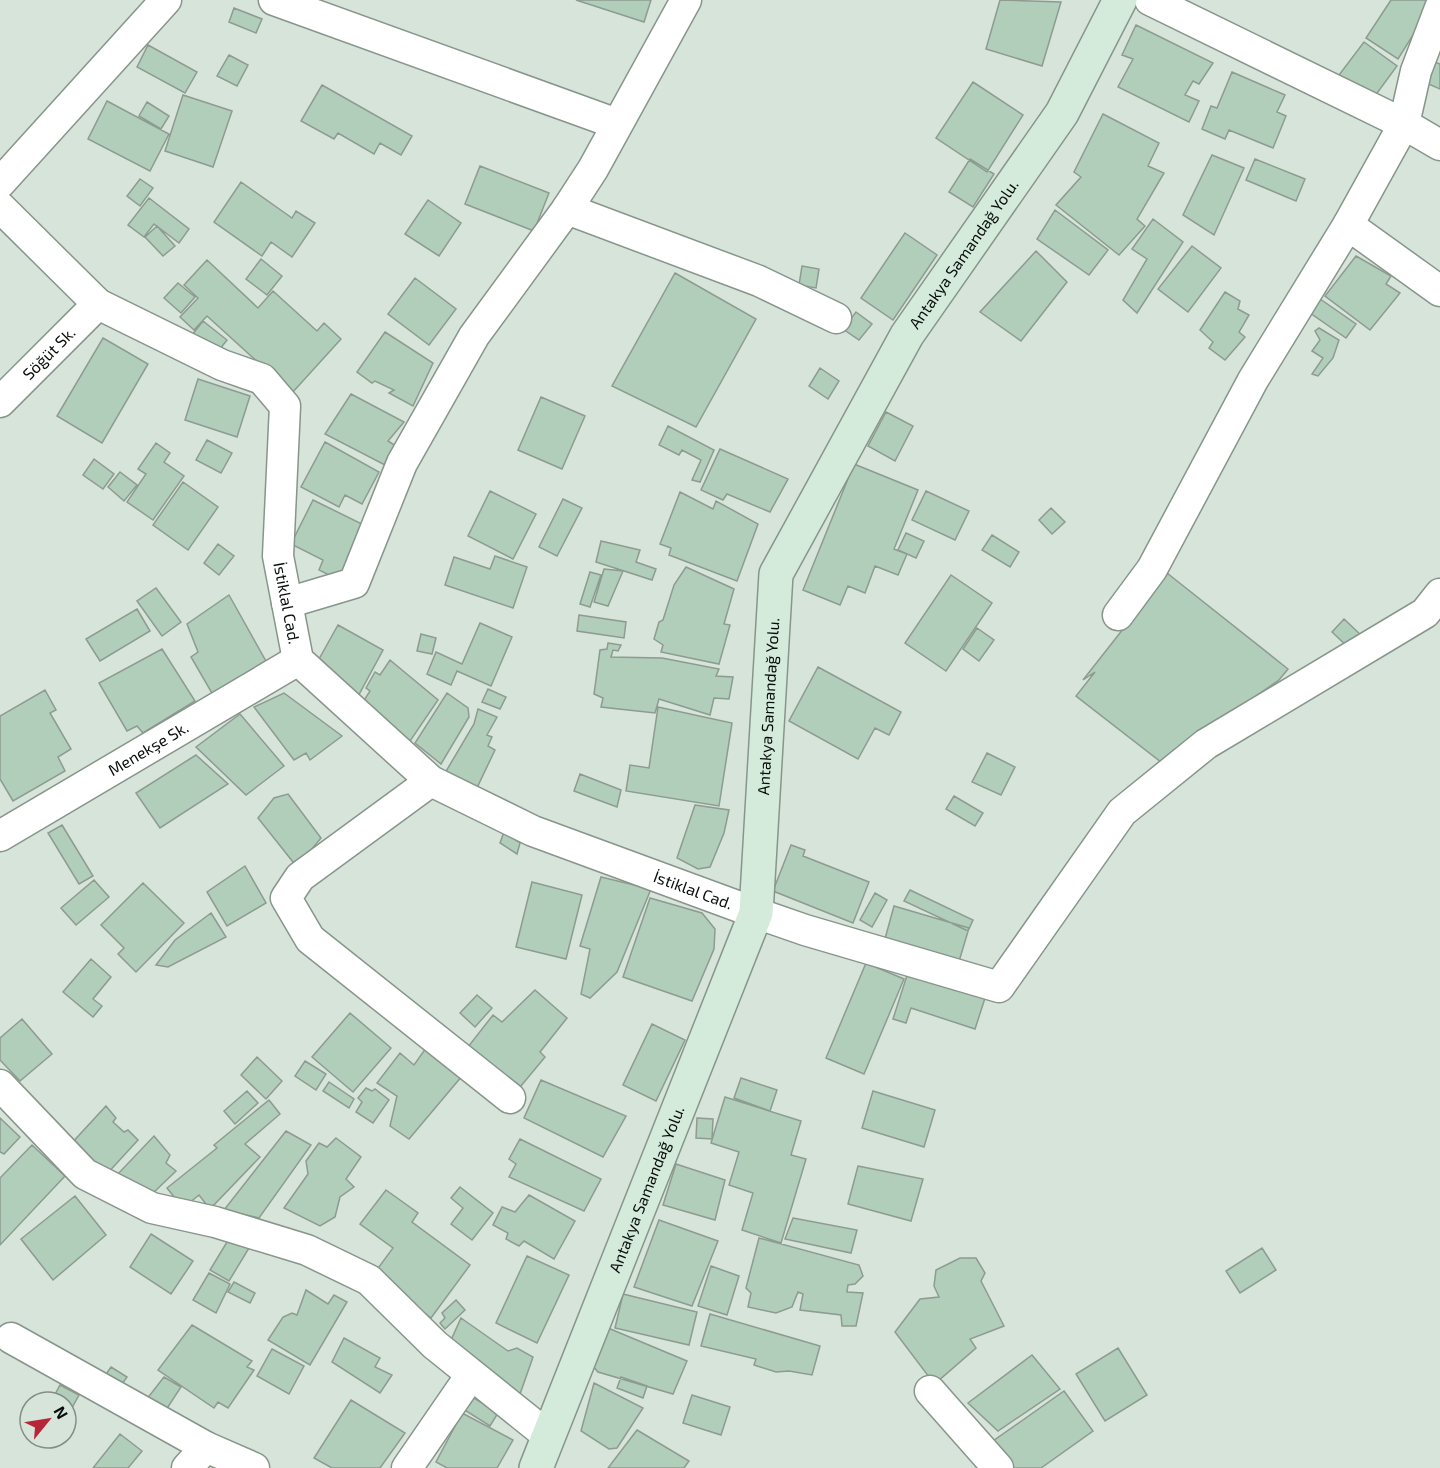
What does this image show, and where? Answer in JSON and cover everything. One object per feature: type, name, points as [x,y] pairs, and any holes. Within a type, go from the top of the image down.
[{"type":"street","points":[[0,183],[166,0]]},
{"type":"street","points":[[274,0],[616,124]]},
{"type":"street","points":[[287,603],[354,584],[402,463],[474,336],[567,209],[686,0]]},
{"type":"street","name":"Antakya Samandağ Yolu.","points":[[536,1468],[547,1435],[756,913],[776,574],[908,335],[1062,113],[1120,0]]},
{"type":"street","points":[[1150,0],[1404,124],[1440,145]]},
{"type":"street","points":[[1118,615],[1152,569],[1253,380],[1348,225],[1404,124],[1416,71],[1440,8]]},
{"type":"street","name":"İstiklal Cad.","points":[[0,207],[98,304],[222,365],[262,379],[285,406],[278,555],[298,660],[431,781],[533,831],[756,913],[805,930],[999,987],[1122,812],[1206,744],[1425,613],[1440,594]]},
{"type":"street","points":[[567,209],[759,281],[836,318]]},
{"type":"street","points":[[1348,225],[1440,291]]},
{"type":"street","name":"Söğüt Sk.","points":[[0,402],[98,304]]},
{"type":"street","name":"Menekşe Sk.","points":[[0,836],[298,660]]},
{"type":"street","points":[[431,781],[300,877],[286,898],[310,939],[510,1098]]},
{"type":"street","points":[[0,1084],[85,1174],[152,1208],[215,1222],[307,1250],[369,1280],[435,1345],[547,1435],[557,1468]]},
{"type":"street","points":[[11,1338],[196,1457],[254,1468]]},
{"type":"street","points":[[407,1468],[471,1376]]},
{"type":"street","points":[[930,1391],[998,1468]]},
{"type":"building","points":[[576,0],[651,0],[644,22]]},
{"type":"building","points":[[1000,0],[1061,2],[1042,66],[986,49]]},
{"type":"building","points":[[1391,0],[1428,0],[1433,3],[1398,59],[1366,38]]},
{"type":"building","points":[[234,8],[262,19],[256,33],[229,22]]},
{"type":"building","points":[[1136,25],[1213,63],[1199,84],[1193,81],[1185,95],[1199,101],[1189,122],[1118,87],[1133,59],[1122,55]]},
{"type":"building","points":[[1364,42],[1397,66],[1372,100],[1339,75]]},
{"type":"building","points":[[148,45],[197,72],[185,93],[137,67]]},
{"type":"building","points":[[229,55],[248,65],[237,86],[217,76]]},
{"type":"building","points":[[1432,61],[1440,64],[1440,89],[1424,82]]},
{"type":"building","points":[[1232,72],[1285,95],[1277,112],[1286,116],[1273,148],[1229,130],[1225,139],[1202,129],[1211,106],[1217,108]]},
{"type":"building","points":[[973,82],[1023,115],[987,172],[936,138]]},
{"type":"building","points":[[322,85],[412,136],[401,155],[380,143],[374,154],[338,133],[334,139],[301,121]]},
{"type":"building","points":[[183,95],[232,111],[213,167],[165,151]]},
{"type":"building","points":[[107,101],[169,134],[150,171],[88,139]]},
{"type":"building","points":[[147,102],[169,116],[161,129],[139,116]]},
{"type":"building","points":[[1103,114],[1159,143],[1148,166],[1164,173],[1137,219],[1145,226],[1119,255],[1056,205],[1081,177],[1074,172]]},
{"type":"building","points":[[1212,155],[1244,168],[1214,235],[1183,215]]},
{"type":"building","points":[[970,159],[994,174],[973,207],[949,192]]},
{"type":"building","points":[[1255,159],[1305,179],[1296,201],[1246,180]]},
{"type":"building","points":[[480,166],[549,193],[534,231],[465,204]]},
{"type":"building","points":[[140,179],[153,188],[140,206],[127,196]]},
{"type":"building","points":[[241,182],[292,218],[296,211],[315,223],[292,257],[271,242],[262,256],[214,222]]},
{"type":"building","points":[[149,198],[189,229],[179,243],[154,224],[144,237],[128,225]]},
{"type":"building","points":[[428,200],[461,223],[439,256],[405,234]]},
{"type":"building","points":[[1055,210],[1108,250],[1089,275],[1037,239]]},
{"type":"building","points":[[1153,219],[1183,242],[1137,313],[1123,300],[1147,259],[1132,249]]},
{"type":"building","points":[[157,226],[175,246],[163,256],[145,237]]},
{"type":"building","points":[[905,233],[937,255],[893,320],[861,298]]},
{"type":"building","points":[[1192,246],[1221,268],[1188,312],[1158,289]]},
{"type":"building","points":[[1036,251],[1067,282],[1021,341],[980,312]]},
{"type":"building","points":[[1356,256],[1391,276],[1386,284],[1400,293],[1370,330],[1325,296]]},
{"type":"building","points":[[261,259],[282,276],[267,295],[246,279]]},
{"type":"building","points":[[207,260],[258,308],[273,291],[317,331],[324,323],[341,339],[292,393],[207,316],[194,330],[180,317],[198,298],[184,285]]},
{"type":"building","points":[[802,266],[819,269],[816,288],[799,285]]},
{"type":"building","points":[[675,273],[756,319],[696,427],[612,386]]},
{"type":"building","points":[[415,278],[456,309],[429,345],[388,314]]},
{"type":"building","points":[[178,283],[195,297],[181,313],[164,298]]},
{"type":"building","points":[[1225,292],[1240,301],[1238,309],[1249,315],[1239,332],[1245,337],[1225,360],[1209,348],[1213,342],[1200,330]]},
{"type":"building","points":[[1313,294],[1356,324],[1346,338],[1303,308]]},
{"type":"building","points":[[856,312],[872,324],[859,340],[843,329]]},
{"type":"building","points":[[203,321],[227,340],[216,354],[192,335]]},
{"type":"building","points":[[1319,328],[1339,340],[1333,358],[1318,376],[1312,374],[1323,358],[1312,351],[1320,340],[1315,331]]},
{"type":"building","points":[[385,332],[433,363],[413,406],[389,393],[394,390],[375,381],[372,383],[357,372]]},
{"type":"building","points":[[103,338],[148,364],[102,443],[57,416]]},
{"type":"building","points":[[820,368],[839,381],[828,399],[809,386]]},
{"type":"building","points":[[198,379],[250,396],[237,437],[185,420]]},
{"type":"building","points":[[351,394],[404,422],[388,441],[396,446],[385,465],[325,434]]},
{"type":"building","points":[[541,397],[585,416],[562,469],[518,450]]},
{"type":"building","points":[[886,412],[913,426],[895,461],[868,446]]},
{"type":"building","points":[[668,426],[714,450],[700,482],[692,480],[701,460],[682,450],[679,455],[659,445]]},
{"type":"building","points":[[207,440],[232,453],[221,473],[196,460]]},
{"type":"building","points":[[325,442],[379,472],[362,504],[345,495],[339,507],[301,487]]},
{"type":"building","points":[[156,443],[170,453],[164,462],[184,476],[153,520],[127,502],[146,474],[138,469]]},
{"type":"building","points":[[720,449],[788,479],[770,512],[727,494],[723,500],[701,490]]},
{"type":"building","points":[[94,459],[114,474],[103,489],[83,475]]},
{"type":"building","points":[[854,464],[918,490],[894,549],[907,554],[898,575],[875,566],[865,593],[848,586],[840,605],[803,590]]},
{"type":"building","points":[[120,472],[137,485],[124,501],[108,487]]},
{"type":"building","points":[[183,482],[218,507],[188,550],[153,525]]},
{"type":"building","points":[[490,491],[536,514],[513,559],[468,536]]},
{"type":"building","points":[[926,491],[969,511],[955,540],[912,520]]},
{"type":"building","points":[[680,492],[713,509],[716,501],[758,524],[737,581],[669,555],[671,548],[660,544]]},
{"type":"building","points":[[563,499],[582,508],[557,556],[539,547]]},
{"type":"building","points":[[313,500],[366,526],[339,580],[319,570],[323,560],[291,544]]},
{"type":"building","points":[[1051,508],[1065,522],[1052,534],[1039,520]]},
{"type":"building","points":[[906,533],[924,541],[916,558],[898,550]]},
{"type":"building","points":[[992,535],[1019,552],[1010,567],[982,550]]},
{"type":"building","points":[[601,541],[640,550],[636,562],[656,569],[652,580],[596,562]]},
{"type":"building","points":[[218,544],[234,556],[219,575],[204,563]]},
{"type":"building","points":[[495,556],[527,567],[513,608],[445,585],[454,557],[490,569]]},
{"type":"building","points":[[686,567],[734,589],[724,624],[730,625],[719,664],[661,652],[663,645],[654,639],[659,622],[663,620],[674,585]]},
{"type":"building","points":[[604,569],[623,571],[608,606],[594,602]]},
{"type":"building","points":[[590,572],[601,575],[590,607],[580,604]]},
{"type":"building","points":[[1167,573],[1288,669],[1279,680],[1161,762],[1076,696],[1095,672],[1083,680]]},
{"type":"building","points":[[951,575],[992,603],[946,671],[905,643]]},
{"type":"building","points":[[156,588],[181,622],[162,636],[137,601]]},
{"type":"building","points":[[229,595],[267,663],[213,695],[191,657],[198,652],[187,624]]},
{"type":"building","points":[[137,609],[150,631],[100,661],[86,639]]},
{"type":"building","points":[[579,615],[626,622],[624,638],[577,631]]},
{"type":"building","points":[[1344,619],[1363,637],[1351,650],[1332,632]]},
{"type":"building","points":[[480,623],[512,637],[491,686],[457,671],[451,685],[427,674],[436,652],[462,664]]},
{"type":"building","points":[[338,625],[383,650],[356,700],[314,668]]},
{"type":"building","points":[[977,628],[994,640],[979,661],[963,649]]},
{"type":"building","points":[[421,634],[436,638],[432,654],[417,651]]},
{"type":"building","points":[[608,643],[621,645],[618,651],[613,650],[611,657],[662,658],[719,669],[716,676],[733,677],[729,699],[714,698],[710,715],[659,699],[655,713],[601,707],[603,698],[594,694],[600,650],[607,649]]},
{"type":"building","points":[[162,649],[195,701],[143,733],[137,726],[127,731],[99,683]]},
{"type":"building","points":[[390,660],[438,700],[406,747],[358,710],[370,691],[366,688],[375,672],[380,675]]},
{"type":"building","points":[[818,667],[901,712],[889,735],[875,728],[858,759],[789,721]]},
{"type":"building","points":[[488,689],[506,697],[500,709],[482,702]]},
{"type":"building","points":[[45,690],[56,710],[50,713],[71,749],[58,757],[65,771],[13,801],[0,779],[0,716]]},
{"type":"building","points":[[284,693],[342,736],[310,760],[306,753],[294,760],[254,707]]},
{"type":"building","points":[[447,693],[468,708],[469,717],[441,764],[415,743]]},
{"type":"building","points":[[658,707],[732,723],[719,806],[626,791],[630,765],[649,768]]},
{"type":"building","points":[[478,709],[497,717],[487,735],[492,737],[488,746],[495,750],[474,794],[445,773],[474,724]]},
{"type":"building","points":[[240,714],[284,766],[246,795],[196,747]]},
{"type":"building","points":[[987,753],[1015,767],[1001,795],[972,782]]},
{"type":"building","points":[[196,755],[228,784],[160,828],[136,793]]},
{"type":"building","points":[[580,774],[621,790],[617,807],[574,791]]},
{"type":"building","points":[[288,794],[321,838],[297,867],[258,818],[274,798]]},
{"type":"building","points":[[954,796],[983,813],[975,826],[946,809]]},
{"type":"building","points":[[695,805],[729,810],[724,833],[710,867],[698,869],[677,858]]},
{"type":"building","points":[[62,825],[93,876],[79,884],[48,833]]},
{"type":"building","points":[[504,832],[520,843],[517,854],[500,843]]},
{"type":"building","points":[[791,845],[805,850],[803,856],[869,882],[853,923],[773,891]]},
{"type":"building","points":[[245,866],[266,903],[227,926],[207,892]]},
{"type":"building","points":[[601,877],[651,889],[617,972],[590,998],[581,994],[590,949],[580,946]]},
{"type":"building","points":[[94,880],[109,897],[76,925],[61,908]]},
{"type":"building","points":[[532,882],[582,895],[566,959],[516,947]]},
{"type":"building","points":[[143,883],[184,923],[136,972],[118,954],[124,948],[101,925]]},
{"type":"building","points":[[910,890],[973,920],[968,931],[904,901]]},
{"type":"building","points":[[875,893],[887,900],[872,927],[860,920]]},
{"type":"building","points":[[650,898],[702,913],[715,929],[714,949],[692,1001],[623,977]]},
{"type":"building","points":[[894,906],[969,928],[957,968],[883,946]]},
{"type":"building","points":[[211,913],[226,937],[168,967],[156,965],[175,940]]},
{"type":"building","points":[[91,959],[111,977],[93,999],[102,1006],[93,1017],[63,992]]},
{"type":"building","points":[[866,963],[904,979],[864,1074],[826,1058]]},
{"type":"building","points":[[910,966],[987,992],[975,1029],[911,1008],[906,1023],[893,1019]]},
{"type":"building","points":[[535,990],[567,1018],[540,1052],[545,1057],[516,1092],[464,1052],[493,1015],[502,1022]]},
{"type":"building","points":[[477,995],[492,1008],[475,1027],[460,1013]]},
{"type":"building","points":[[350,1013],[391,1048],[353,1092],[312,1057]]},
{"type":"building","points":[[22,1019],[52,1054],[20,1081],[0,1060],[0,1038]]},
{"type":"building","points":[[652,1024],[685,1040],[656,1101],[623,1085]]},
{"type":"building","points":[[426,1048],[462,1076],[409,1139],[390,1126],[397,1096],[377,1083],[400,1053],[414,1065]]},
{"type":"building","points":[[257,1057],[282,1081],[266,1099],[241,1075]]},
{"type":"building","points":[[305,1061],[326,1074],[316,1090],[295,1076]]},
{"type":"building","points":[[741,1078],[777,1090],[770,1111],[734,1098]]},
{"type":"building","points":[[541,1080],[626,1116],[603,1157],[524,1118]]},
{"type":"building","points":[[329,1082],[354,1099],[349,1108],[323,1091]]},
{"type":"building","points":[[366,1088],[372,1091],[375,1089],[389,1100],[373,1123],[356,1112],[362,1102],[358,1098]]},
{"type":"building","points":[[247,1091],[258,1103],[235,1124],[224,1111]]},
{"type":"building","points":[[873,1091],[935,1110],[924,1147],[862,1128]]},
{"type":"building","points":[[725,1097],[801,1121],[791,1155],[806,1159],[781,1243],[742,1230],[753,1193],[729,1185],[739,1152],[711,1143]]},
{"type":"building","points":[[269,1100],[280,1114],[245,1144],[260,1157],[210,1209],[199,1195],[183,1208],[167,1188],[217,1148],[214,1145]]},
{"type":"building","points":[[106,1106],[116,1118],[113,1122],[124,1132],[128,1130],[138,1140],[105,1176],[70,1145]]},
{"type":"building","points":[[0,1118],[20,1137],[4,1154],[0,1152]]},
{"type":"building","points":[[697,1118],[713,1119],[712,1139],[696,1138]]},
{"type":"building","points":[[286,1131],[311,1145],[259,1218],[224,1210]]},
{"type":"building","points":[[154,1136],[170,1155],[166,1163],[176,1171],[152,1194],[147,1188],[140,1193],[115,1177]]},
{"type":"building","points":[[336,1138],[361,1157],[346,1179],[354,1187],[340,1197],[335,1217],[320,1226],[284,1208],[308,1174],[306,1161],[319,1143],[327,1147]]},
{"type":"building","points":[[520,1139],[601,1179],[584,1211],[509,1177],[516,1164],[509,1159]]},
{"type":"building","points":[[32,1145],[65,1176],[0,1245],[0,1178]]},
{"type":"building","points":[[676,1164],[725,1180],[715,1220],[663,1205]]},
{"type":"building","points":[[858,1166],[923,1179],[911,1221],[848,1204]]},
{"type":"building","points":[[460,1187],[493,1213],[472,1240],[451,1224],[463,1208],[451,1198]]},
{"type":"building","points":[[386,1190],[418,1213],[412,1222],[470,1265],[431,1318],[373,1275],[393,1248],[360,1224]]},
{"type":"building","points":[[529,1195],[575,1221],[554,1259],[524,1241],[519,1246],[506,1239],[508,1233],[493,1225],[502,1207],[515,1212]]},
{"type":"building","points":[[75,1196],[106,1235],[53,1280],[21,1239]]},
{"type":"building","points":[[793,1218],[857,1230],[851,1253],[785,1239]]},
{"type":"building","points":[[659,1220],[718,1241],[692,1306],[634,1287]]},
{"type":"building","points":[[151,1234],[193,1261],[171,1294],[130,1267]]},
{"type":"building","points":[[230,1237],[249,1248],[229,1281],[210,1270]]},
{"type":"building","points":[[759,1238],[859,1265],[863,1276],[855,1284],[848,1285],[847,1292],[863,1293],[856,1326],[842,1326],[841,1315],[800,1310],[803,1294],[798,1292],[792,1307],[776,1313],[748,1307],[751,1293],[746,1288]]},
{"type":"building","points":[[1262,1248],[1276,1270],[1240,1293],[1226,1271]]},
{"type":"building","points":[[527,1256],[569,1275],[537,1343],[496,1323]]},
{"type":"building","points":[[960,1258],[976,1258],[985,1273],[981,1281],[1004,1326],[970,1339],[976,1348],[938,1381],[929,1377],[895,1332],[920,1299],[939,1297],[934,1286],[936,1270]]},
{"type":"building","points":[[711,1266],[739,1276],[727,1315],[698,1306]]},
{"type":"building","points":[[209,1273],[230,1284],[216,1313],[193,1300]]},
{"type":"building","points":[[234,1282],[255,1293],[250,1303],[228,1292]]},
{"type":"building","points":[[306,1290],[328,1304],[334,1295],[347,1302],[310,1365],[268,1340],[283,1317],[292,1313],[297,1315]]},
{"type":"building","points":[[623,1294],[697,1312],[689,1345],[615,1328]]},
{"type":"building","points":[[456,1300],[465,1310],[445,1329],[440,1323],[445,1318],[442,1313]]},
{"type":"building","points":[[710,1314],[820,1346],[812,1375],[789,1371],[776,1372],[754,1365],[756,1359],[701,1346]]},
{"type":"building","points":[[461,1318],[508,1351],[517,1348],[533,1357],[520,1394],[447,1349]]},
{"type":"building","points":[[192,1325],[252,1361],[247,1367],[254,1370],[228,1408],[218,1402],[214,1408],[158,1370]]},
{"type":"building","points":[[608,1328],[687,1361],[673,1394],[598,1372],[592,1365]]},
{"type":"building","points":[[344,1338],[380,1358],[375,1367],[392,1375],[380,1393],[332,1362]]},
{"type":"building","points":[[1118,1348],[1147,1395],[1105,1421],[1076,1374]]},
{"type":"building","points":[[272,1349],[304,1366],[289,1394],[257,1376]]},
{"type":"building","points":[[1032,1355],[1060,1389],[998,1431],[968,1403]]},
{"type":"building","points":[[111,1367],[127,1377],[117,1391],[102,1380]]},
{"type":"building","points":[[164,1377],[181,1387],[164,1413],[146,1400]]},
{"type":"building","points":[[621,1377],[647,1386],[643,1398],[617,1388]]},
{"type":"building","points":[[594,1383],[643,1408],[617,1448],[609,1449],[581,1431]]},
{"type":"building","points":[[60,1385],[70,1390],[57,1390]]},
{"type":"building","points":[[1064,1391],[1093,1431],[1041,1468],[1011,1468],[993,1441]]},
{"type":"building","points":[[692,1395],[730,1407],[721,1435],[683,1423]]},
{"type":"building","points":[[471,1396],[498,1413],[490,1426],[463,1409]]},
{"type":"building","points":[[351,1400],[405,1433],[380,1468],[332,1468],[314,1458]]},
{"type":"building","points":[[462,1413],[513,1440],[497,1468],[447,1468],[436,1462]]},
{"type":"building","points":[[637,1430],[689,1461],[684,1468],[608,1468]]},
{"type":"building","points":[[120,1434],[142,1451],[128,1468],[93,1468]]}]
